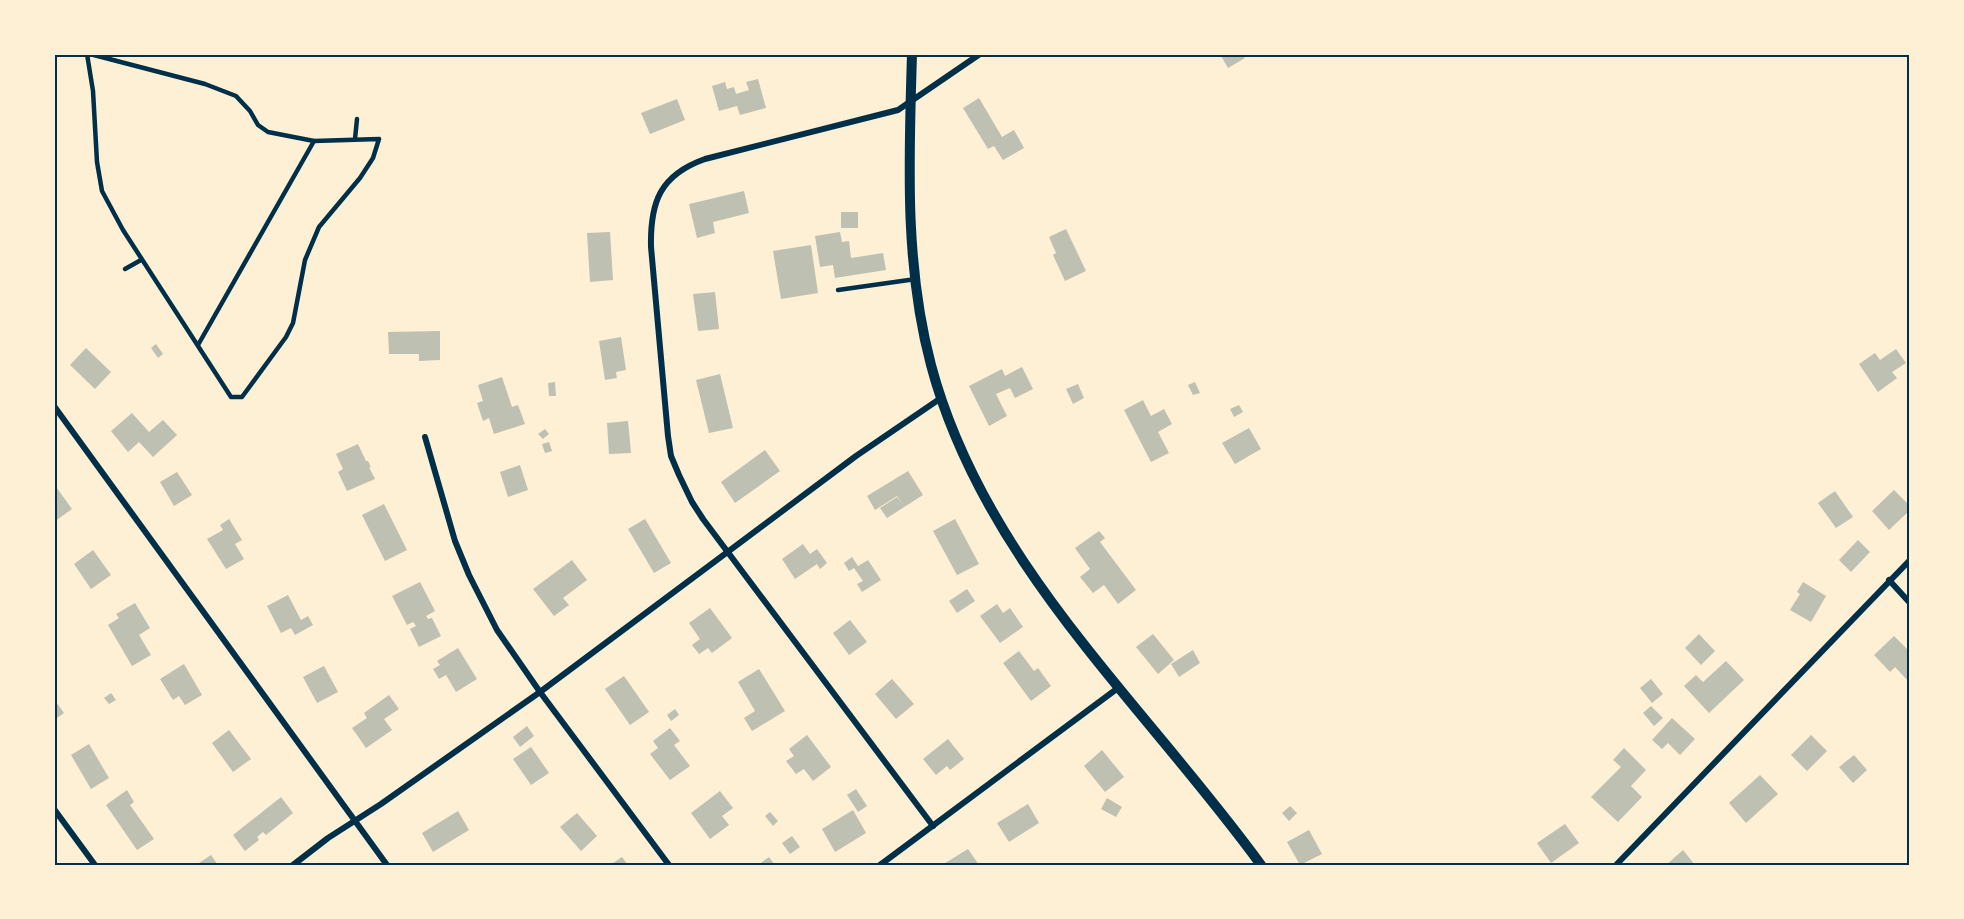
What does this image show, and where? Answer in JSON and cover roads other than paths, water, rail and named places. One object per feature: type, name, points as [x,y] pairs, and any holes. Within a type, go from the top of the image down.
[{"type":"street","points":[[912,54],[909,157],[916,279],[923,327],[941,398],[973,471],[1001,524],[1066,621],[1261,865]]},
{"type":"street","points":[[933,826],[727,552],[687,494],[669,447],[651,248],[652,215],[661,189],[676,174],[695,163],[898,110],[980,54]]},
{"type":"street","points":[[293,865],[354,820],[381,804],[540,693],[874,442],[941,398]]},
{"type":"street","points":[[54,406],[387,865]]},
{"type":"street","points":[[425,437],[452,531],[469,575],[497,630],[540,693],[669,865]]},
{"type":"street","points":[[1616,865],[1910,560]]},
{"type":"street","points":[[1889,580],[1910,603]]},
{"type":"street","points":[[880,865],[1119,688]]},
{"type":"street","points":[[54,809],[95,865]]},
{"type":"lane","points":[[88,54],[205,84],[236,96],[243,102],[258,125],[268,132],[314,141],[379,139],[373,159],[319,227],[305,261],[293,323],[286,337],[242,397],[231,397],[141,260],[102,191],[96,152],[93,91],[88,54]]},
{"type":"lane","points":[[355,140],[357,118]]},
{"type":"lane","points":[[198,345],[314,141]]},
{"type":"lane","points":[[125,269],[141,260]]},
{"type":"lane","points":[[838,290],[916,279]]}]
